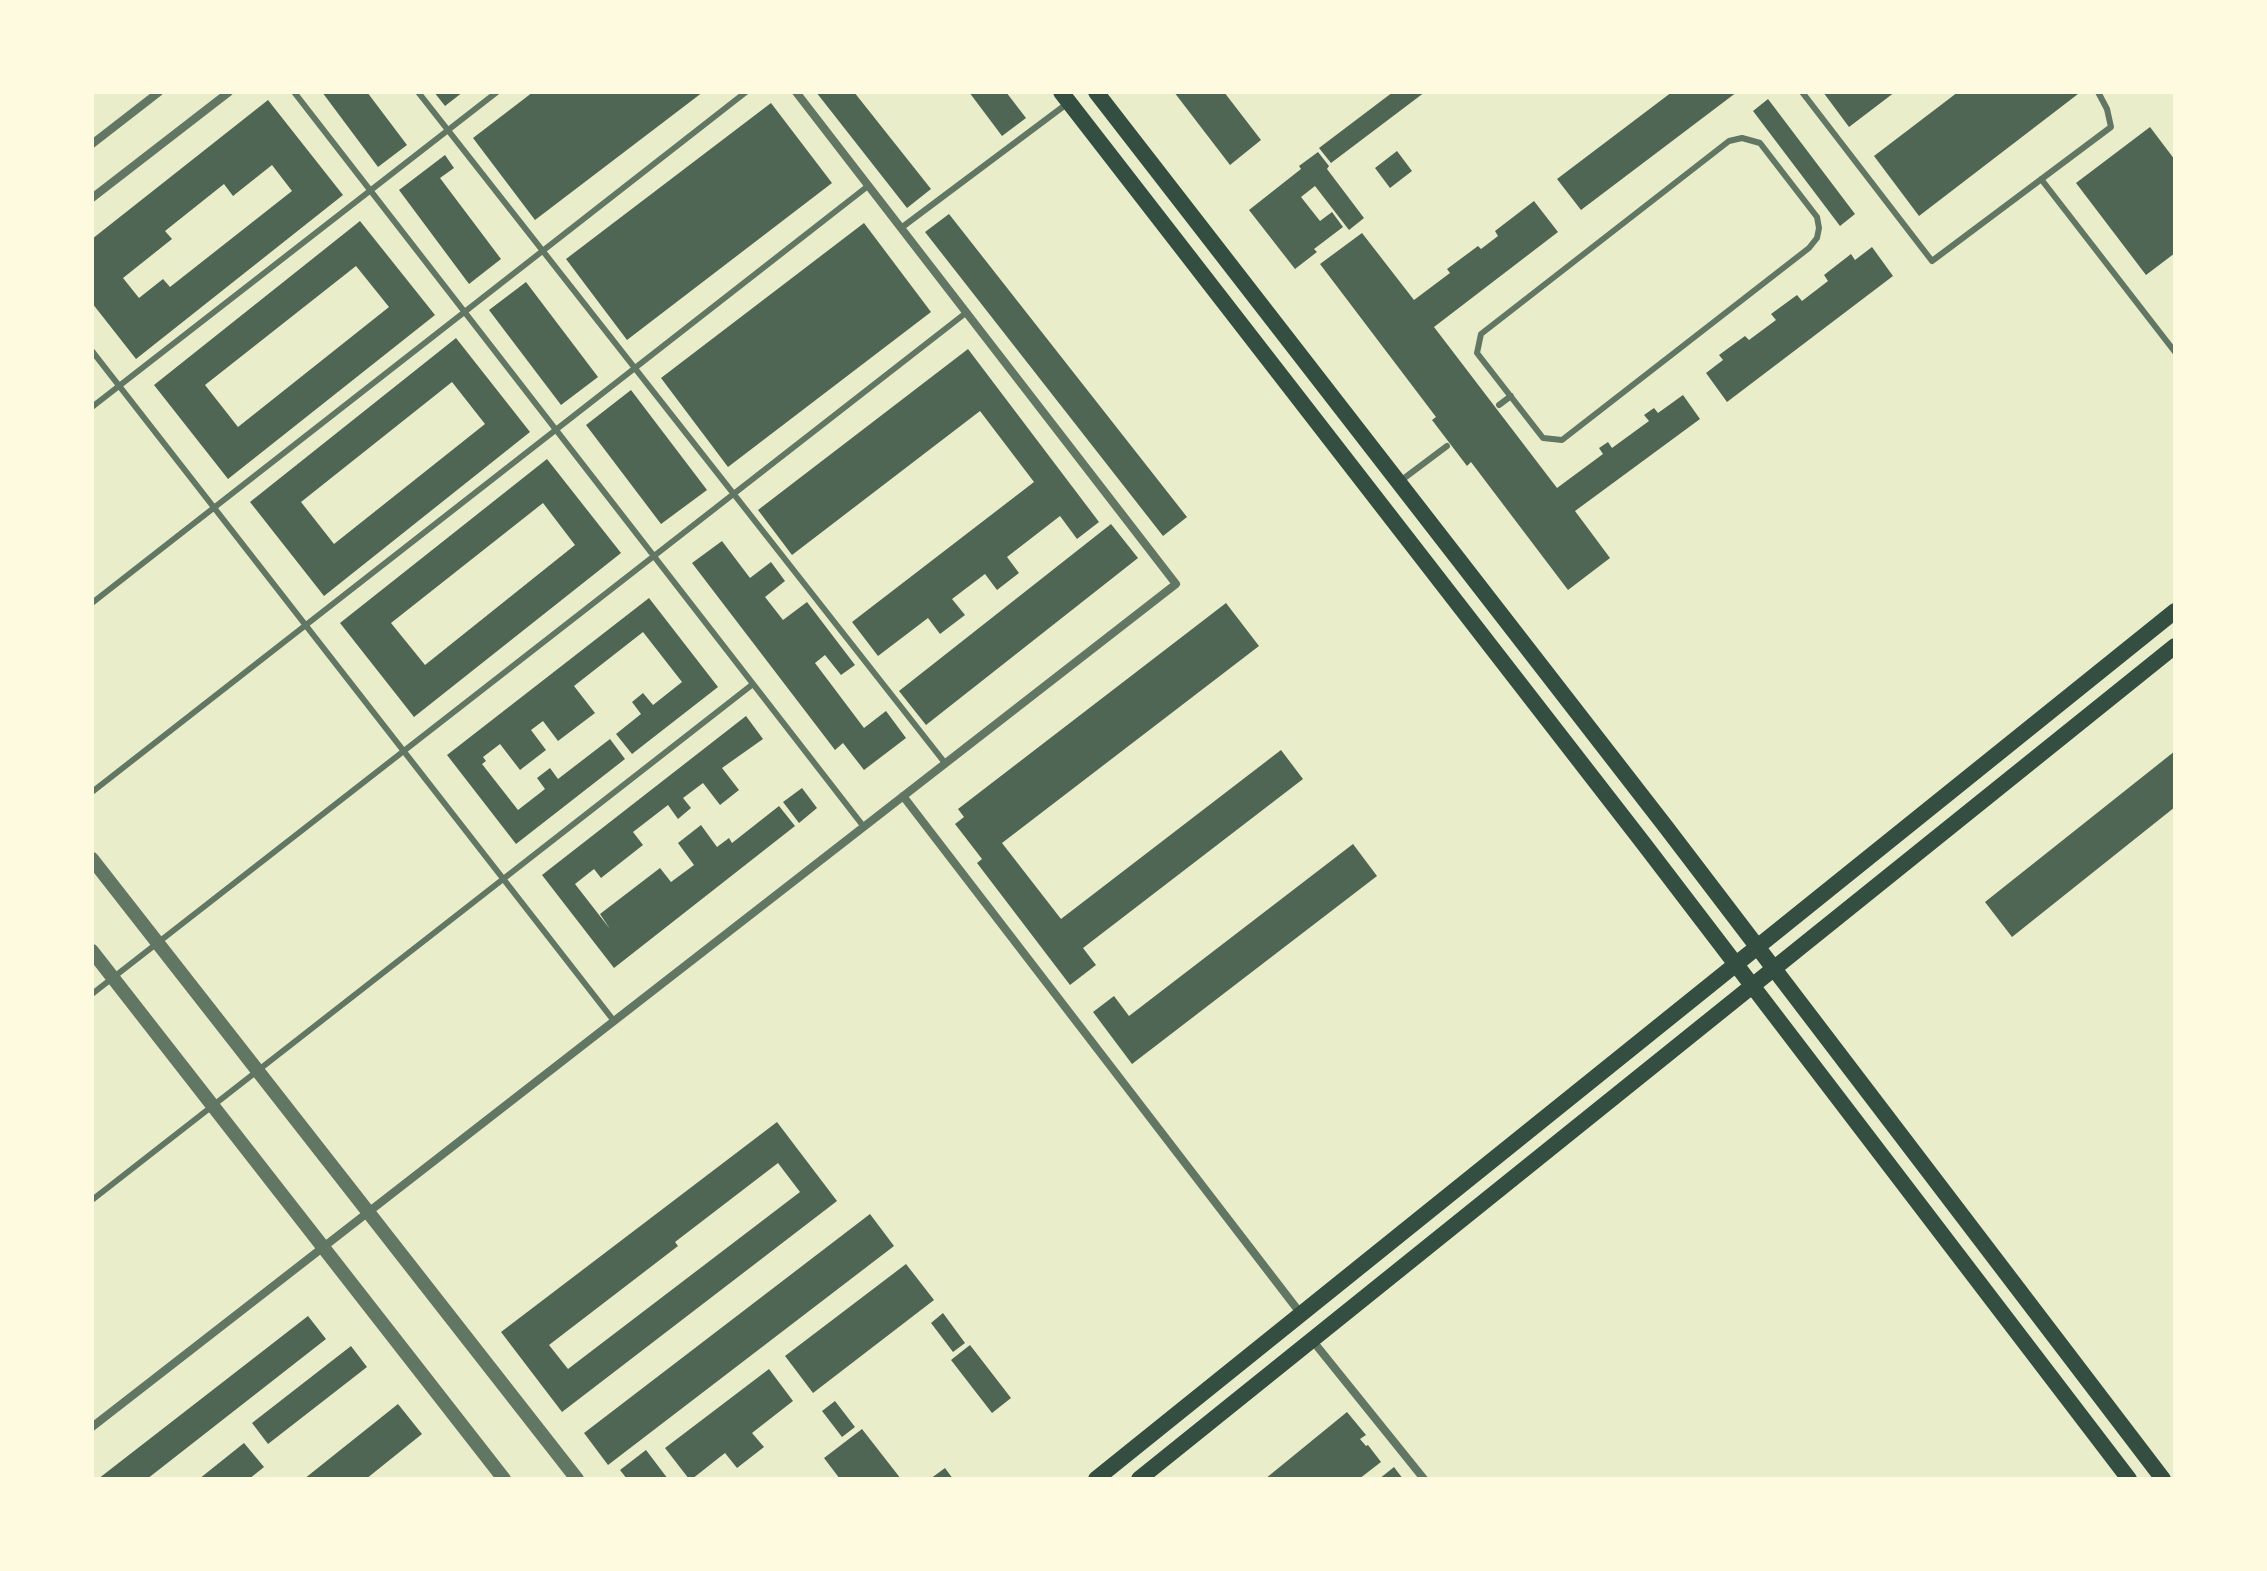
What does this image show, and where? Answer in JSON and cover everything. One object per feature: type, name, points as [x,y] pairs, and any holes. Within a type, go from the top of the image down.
[{"type":"main road","points":[[1096,92],[1399,482],[1747,956],[1752,986],[2129,1479]]},
{"type":"main road","points":[[1065,97],[1747,956],[1774,969],[2163,1479]]},
{"type":"main road","points":[[1096,1479],[2175,611]]},
{"type":"main road","points":[[1139,1479],[2175,646]]},
{"type":"street","points":[[92,144],[159,92]]},
{"type":"street","points":[[92,198],[229,92]]},
{"type":"street","points":[[92,1427],[1176,584],[796,92]]},
{"type":"street","points":[[903,796],[1301,1314]]},
{"type":"street","points":[[92,859],[577,1479]]},
{"type":"street","points":[[92,951],[504,1479]]},
{"type":"street","points":[[1312,1340],[1424,1479]]},
{"type":"lane","points":[[294,92],[864,827]]},
{"type":"lane","points":[[418,92],[945,763]]},
{"type":"lane","points":[[92,407],[497,92]]},
{"type":"lane","points":[[92,603],[746,92]]},
{"type":"lane","points":[[1802,92],[1932,261],[2111,127],[2107,109],[2098,92]]},
{"type":"lane","points":[[901,228],[1065,97]]},
{"type":"lane","points":[[1742,138],[1760,143],[1817,217],[1817,238],[1809,248],[1562,440],[1543,438],[1511,396],[1477,353],[1481,334],[1729,141],[1742,138]]},
{"type":"lane","points":[[2041,179],[2175,352]]},
{"type":"lane","points":[[92,792],[868,186]]},
{"type":"lane","points":[[92,994],[967,312]]},
{"type":"lane","points":[[92,351],[614,1021]]},
{"type":"lane","points":[[1499,405],[1511,396]]},
{"type":"lane","points":[[1399,482],[1447,446]]},
{"type":"lane","points":[[92,1200],[753,684]]},
{"type":"building","points":[[322,92],[367,92],[407,145],[378,167]]},
{"type":"building","points":[[434,92],[463,92],[445,106]]},
{"type":"building","points":[[533,92],[703,92],[535,220],[473,138]]},
{"type":"building","points":[[816,92],[854,92],[931,189],[907,208]]},
{"type":"building","points":[[969,92],[1006,92],[1026,118],[1002,136]]},
{"type":"building","points":[[1174,92],[1224,92],[1261,140],[1230,165]]},
{"type":"building","points":[[1393,92],[1425,92],[1331,163],[1319,148]]},
{"type":"building","points":[[1672,92],[1737,92],[1581,210],[1557,179]]},
{"type":"building","points":[[1823,92],[1895,92],[1849,127]]},
{"type":"building","points":[[1958,92],[2078,94],[1919,216],[1874,156]]},
{"type":"building","points":[[1768,99],[1855,214],[1840,226],[1753,111]]},
{"type":"building","points":[[268,100],[343,195],[136,359],[92,303],[92,239]],"holes":[[[272,165],[292,191],[170,287],[163,279],[139,298],[123,278],[172,239],[165,231],[224,184],[233,196]]]},
{"type":"building","points":[[771,103],[832,183],[627,340],[566,259]]},
{"type":"building","points":[[2150,127],[2175,160],[2175,253],[2146,275],[2076,183]]},
{"type":"building","points":[[1397,151],[1412,171],[1390,188],[1375,168]]},
{"type":"building","points":[[1318,152],[1364,218],[1349,230],[1315,186],[1301,197],[1320,221],[1332,212],[1343,227],[1314,249],[1317,252],[1295,269],[1249,210]]},
{"type":"building","points":[[445,155],[454,168],[440,178],[501,259],[469,284],[399,190]]},
{"type":"building","points":[[1534,201],[1558,232],[1434,327],[1557,488],[1603,454],[1599,448],[1608,442],[1612,448],[1649,421],[1644,415],[1654,408],[1658,413],[1683,395],[1700,419],[1575,511],[1610,558],[1568,590],[1471,462],[1467,466],[1432,420],[1436,417],[1320,264],[1362,233],[1414,300],[1450,273],[1447,269],[1478,246],[1481,249],[1498,236],[1495,231]]},
{"type":"building","points":[[949,214],[1187,517],[1163,536],[925,232]]},
{"type":"building","points":[[360,221],[435,315],[228,479],[154,385]],"holes":[[[356,266],[389,307],[238,427],[205,385]]]},
{"type":"building","points":[[864,223],[931,312],[728,467],[661,378]]},
{"type":"building","points":[[1872,247],[1893,276],[1727,402],[1706,373],[1723,360],[1719,355],[1745,336],[1749,340],[1776,320],[1771,314],[1797,295],[1802,301],[1828,281],[1824,275],[1851,254],[1855,260]]},
{"type":"building","points":[[526,282],[598,377],[561,405],[489,310]]},
{"type":"building","points":[[456,338],[530,432],[324,596],[250,502]],"holes":[[[452,382],[485,424],[334,544],[301,502]]]},
{"type":"building","points":[[968,349],[1099,522],[1077,539],[1060,516],[1007,557],[1019,573],[997,590],[985,574],[952,599],[965,615],[940,634],[928,618],[878,656],[852,622],[1034,482],[980,411],[792,555],[758,510]]},
{"type":"building","points":[[631,390],[707,490],[661,524],[586,425]]},
{"type":"building","points":[[547,459],[621,553],[414,717],[340,623]],"holes":[[[543,503],[575,545],[425,665],[391,623]]]},
{"type":"building","points":[[1111,524],[1138,558],[926,725],[899,691]]},
{"type":"building","points":[[722,541],[750,578],[771,562],[785,581],[765,597],[783,620],[807,602],[855,665],[841,675],[825,655],[815,663],[864,728],[886,711],[906,738],[864,770],[843,743],[835,750],[692,563]]},
{"type":"building","points":[[649,598],[718,687],[632,754],[616,734],[641,714],[632,702],[643,693],[653,705],[682,682],[643,632],[574,686],[595,713],[558,741],[543,721],[531,730],[546,750],[520,770],[500,744],[483,757],[486,761],[482,764],[518,810],[545,789],[537,778],[550,768],[558,779],[610,739],[625,759],[516,844],[447,755]]},
{"type":"building","points":[[1226,603],[1259,646],[1002,843],[1061,919],[1281,750],[1303,779],[1083,948],[1096,965],[1070,985],[977,863],[982,859],[955,824],[964,817],[958,809]]},
{"type":"building","points":[[746,716],[763,739],[722,768],[739,790],[720,805],[703,783],[683,798],[691,808],[678,819],[668,805],[633,832],[643,845],[601,878],[594,869],[575,884],[610,929],[600,914],[660,868],[671,882],[694,865],[678,843],[701,825],[717,847],[729,838],[732,843],[779,806],[795,826],[614,968],[542,875]]},
{"type":"building","points":[[2175,751],[2175,807],[2012,937],[1985,902]]},
{"type":"building","points":[[802,788],[817,808],[799,823],[783,802]]},
{"type":"building","points":[[1353,844],[1377,876],[1132,1064],[1093,1012],[1114,996],[1129,1016]]},
{"type":"building","points":[[777,1122],[837,1201],[562,1412],[501,1332]],"holes":[[[778,1163],[800,1192],[568,1369],[549,1345],[678,1246],[675,1242]]]},
{"type":"building","points":[[870,1214],[894,1246],[608,1465],[584,1433]]},
{"type":"building","points":[[906,1264],[934,1300],[813,1393],[785,1356]]},
{"type":"building","points":[[943,1313],[965,1343],[953,1352],[931,1323]]},
{"type":"building","points":[[308,1316],[326,1339],[147,1479],[98,1479]]},
{"type":"building","points":[[970,1345],[1011,1398],[992,1413],[951,1360]]},
{"type":"building","points":[[351,1346],[367,1367],[268,1444],[252,1423]]},
{"type":"building","points":[[769,1369],[793,1401],[752,1433],[764,1447],[737,1468],[725,1453],[689,1479],[665,1448]]},
{"type":"building","points":[[835,1401],[855,1427],[842,1437],[822,1411]]},
{"type":"building","points":[[398,1404],[422,1434],[366,1479],[304,1479]]},
{"type":"building","points":[[1347,1412],[1366,1435],[1360,1439],[1381,1462],[1359,1479],[1265,1479]]},
{"type":"building","points":[[862,1429],[901,1479],[840,1479],[824,1458]]},
{"type":"building","points":[[244,1443],[264,1467],[249,1479],[199,1479]]},
{"type":"building","points":[[646,1450],[668,1479],[627,1479],[620,1470]]},
{"type":"building","points":[[1394,1467],[1403,1479],[1379,1479]]},
{"type":"building","points":[[945,1468],[953,1479],[930,1479]]}]
